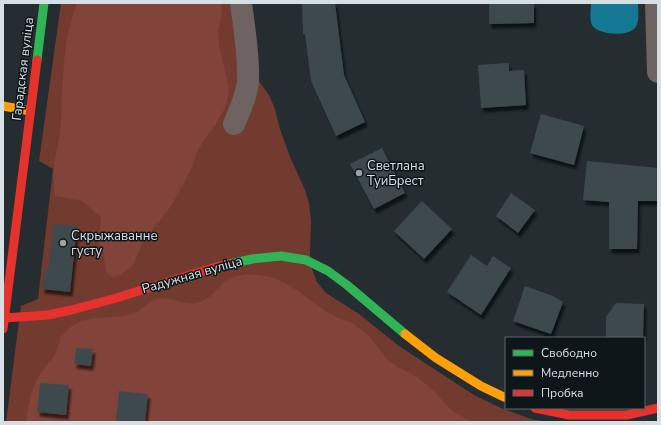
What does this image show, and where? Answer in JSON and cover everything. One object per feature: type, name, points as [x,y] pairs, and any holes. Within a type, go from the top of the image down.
[{"type":"street","name":"Гарадская вуліца","points":[[3,329],[44,3]]},
{"type":"street","points":[[234,124],[243,103],[248,81],[241,3]]},
{"type":"street","points":[[656,3],[658,72]]},
{"type":"street","points":[[3,106],[30,111]]},
{"type":"street","name":"Радужная вуліца","points":[[4,318],[48,315],[71,310],[113,299],[219,266],[252,259],[281,256],[306,260],[328,271],[436,358],[481,386],[505,398]]},
{"type":"street","points":[[539,409],[569,416],[627,415],[658,408]]},
{"type":"shaded area","points":[[61,3],[230,3],[234,32],[255,76],[269,95],[290,157],[305,190],[309,203],[311,221],[310,254],[312,269],[317,282],[326,293],[359,314],[399,346],[474,395],[501,408],[531,419],[547,422],[6,422],[21,306],[38,299],[53,169],[39,161]]},
{"type":"shaded area","points":[[77,3],[221,3],[222,5],[218,31],[219,45],[229,92],[225,108],[197,152],[191,169],[167,212],[145,238],[133,265],[122,274],[114,277],[106,273],[104,256],[99,241],[101,217],[82,201],[55,196],[54,170],[60,133],[65,52]]},
{"type":"shaded area","points":[[247,274],[262,275],[284,282],[332,315],[347,321],[365,332],[390,362],[422,381],[454,412],[473,422],[26,422],[30,398],[36,381],[54,356],[62,336],[71,327],[82,321],[128,315],[137,312],[157,299],[162,298],[191,304],[203,301],[210,297],[222,284],[228,280]]},
{"type":"water","points":[[591,3],[638,3],[638,23],[635,28],[626,33],[613,34],[600,31],[592,25],[591,22]]},
{"type":"building","points":[[302,3],[335,3],[344,75],[365,122],[336,136],[311,81],[305,34],[303,34]]},
{"type":"building","points":[[489,3],[534,3],[534,23],[489,24]]},
{"type":"building","points":[[509,63],[509,71],[524,70],[526,105],[481,108],[478,65]]},
{"type":"building","points":[[541,114],[584,126],[574,165],[530,153]]},
{"type":"building","points":[[382,148],[405,193],[374,209],[350,164]]},
{"type":"building","points":[[587,161],[658,168],[658,201],[638,201],[637,249],[609,249],[609,202],[583,200]]},
{"type":"building","points":[[511,193],[535,210],[518,233],[496,216]]},
{"type":"building","points":[[422,201],[452,229],[424,259],[394,231]]},
{"type":"building","points":[[53,224],[77,226],[70,292],[42,289],[44,270],[48,271]]},
{"type":"building","points":[[471,255],[487,266],[493,256],[511,268],[481,315],[447,292]]},
{"type":"building","points":[[525,286],[553,296],[563,302],[551,334],[513,321]]},
{"type":"building","points":[[616,303],[644,304],[643,337],[606,337],[606,317]]},
{"type":"building","points":[[76,348],[93,349],[91,366],[74,364]]},
{"type":"building","points":[[40,383],[69,385],[66,415],[37,412]]},
{"type":"building","points":[[119,391],[148,394],[145,422],[116,420]]},
{"type":"traffic: fast","points":[[37,60],[44,3]]},
{"type":"traffic: fast","points":[[230,264],[252,259],[281,256],[306,260],[328,271],[347,285],[405,334]]},
{"type":"traffic: slow","points":[[3,106],[30,111]]},
{"type":"traffic: slow","points":[[405,334],[436,358],[481,386],[505,398]]},
{"type":"traffic: jam","points":[[3,329],[37,60]]},
{"type":"traffic: jam","points":[[4,318],[48,315],[71,310],[230,264]]},
{"type":"traffic: jam","points":[[540,409],[569,415],[627,415],[658,408]]},
{"type":"place","name":"Светлана ТуиБрест","points":[[359,173]]},
{"type":"place","name":"Скрыжаванне густу","points":[[63,243]]}]
